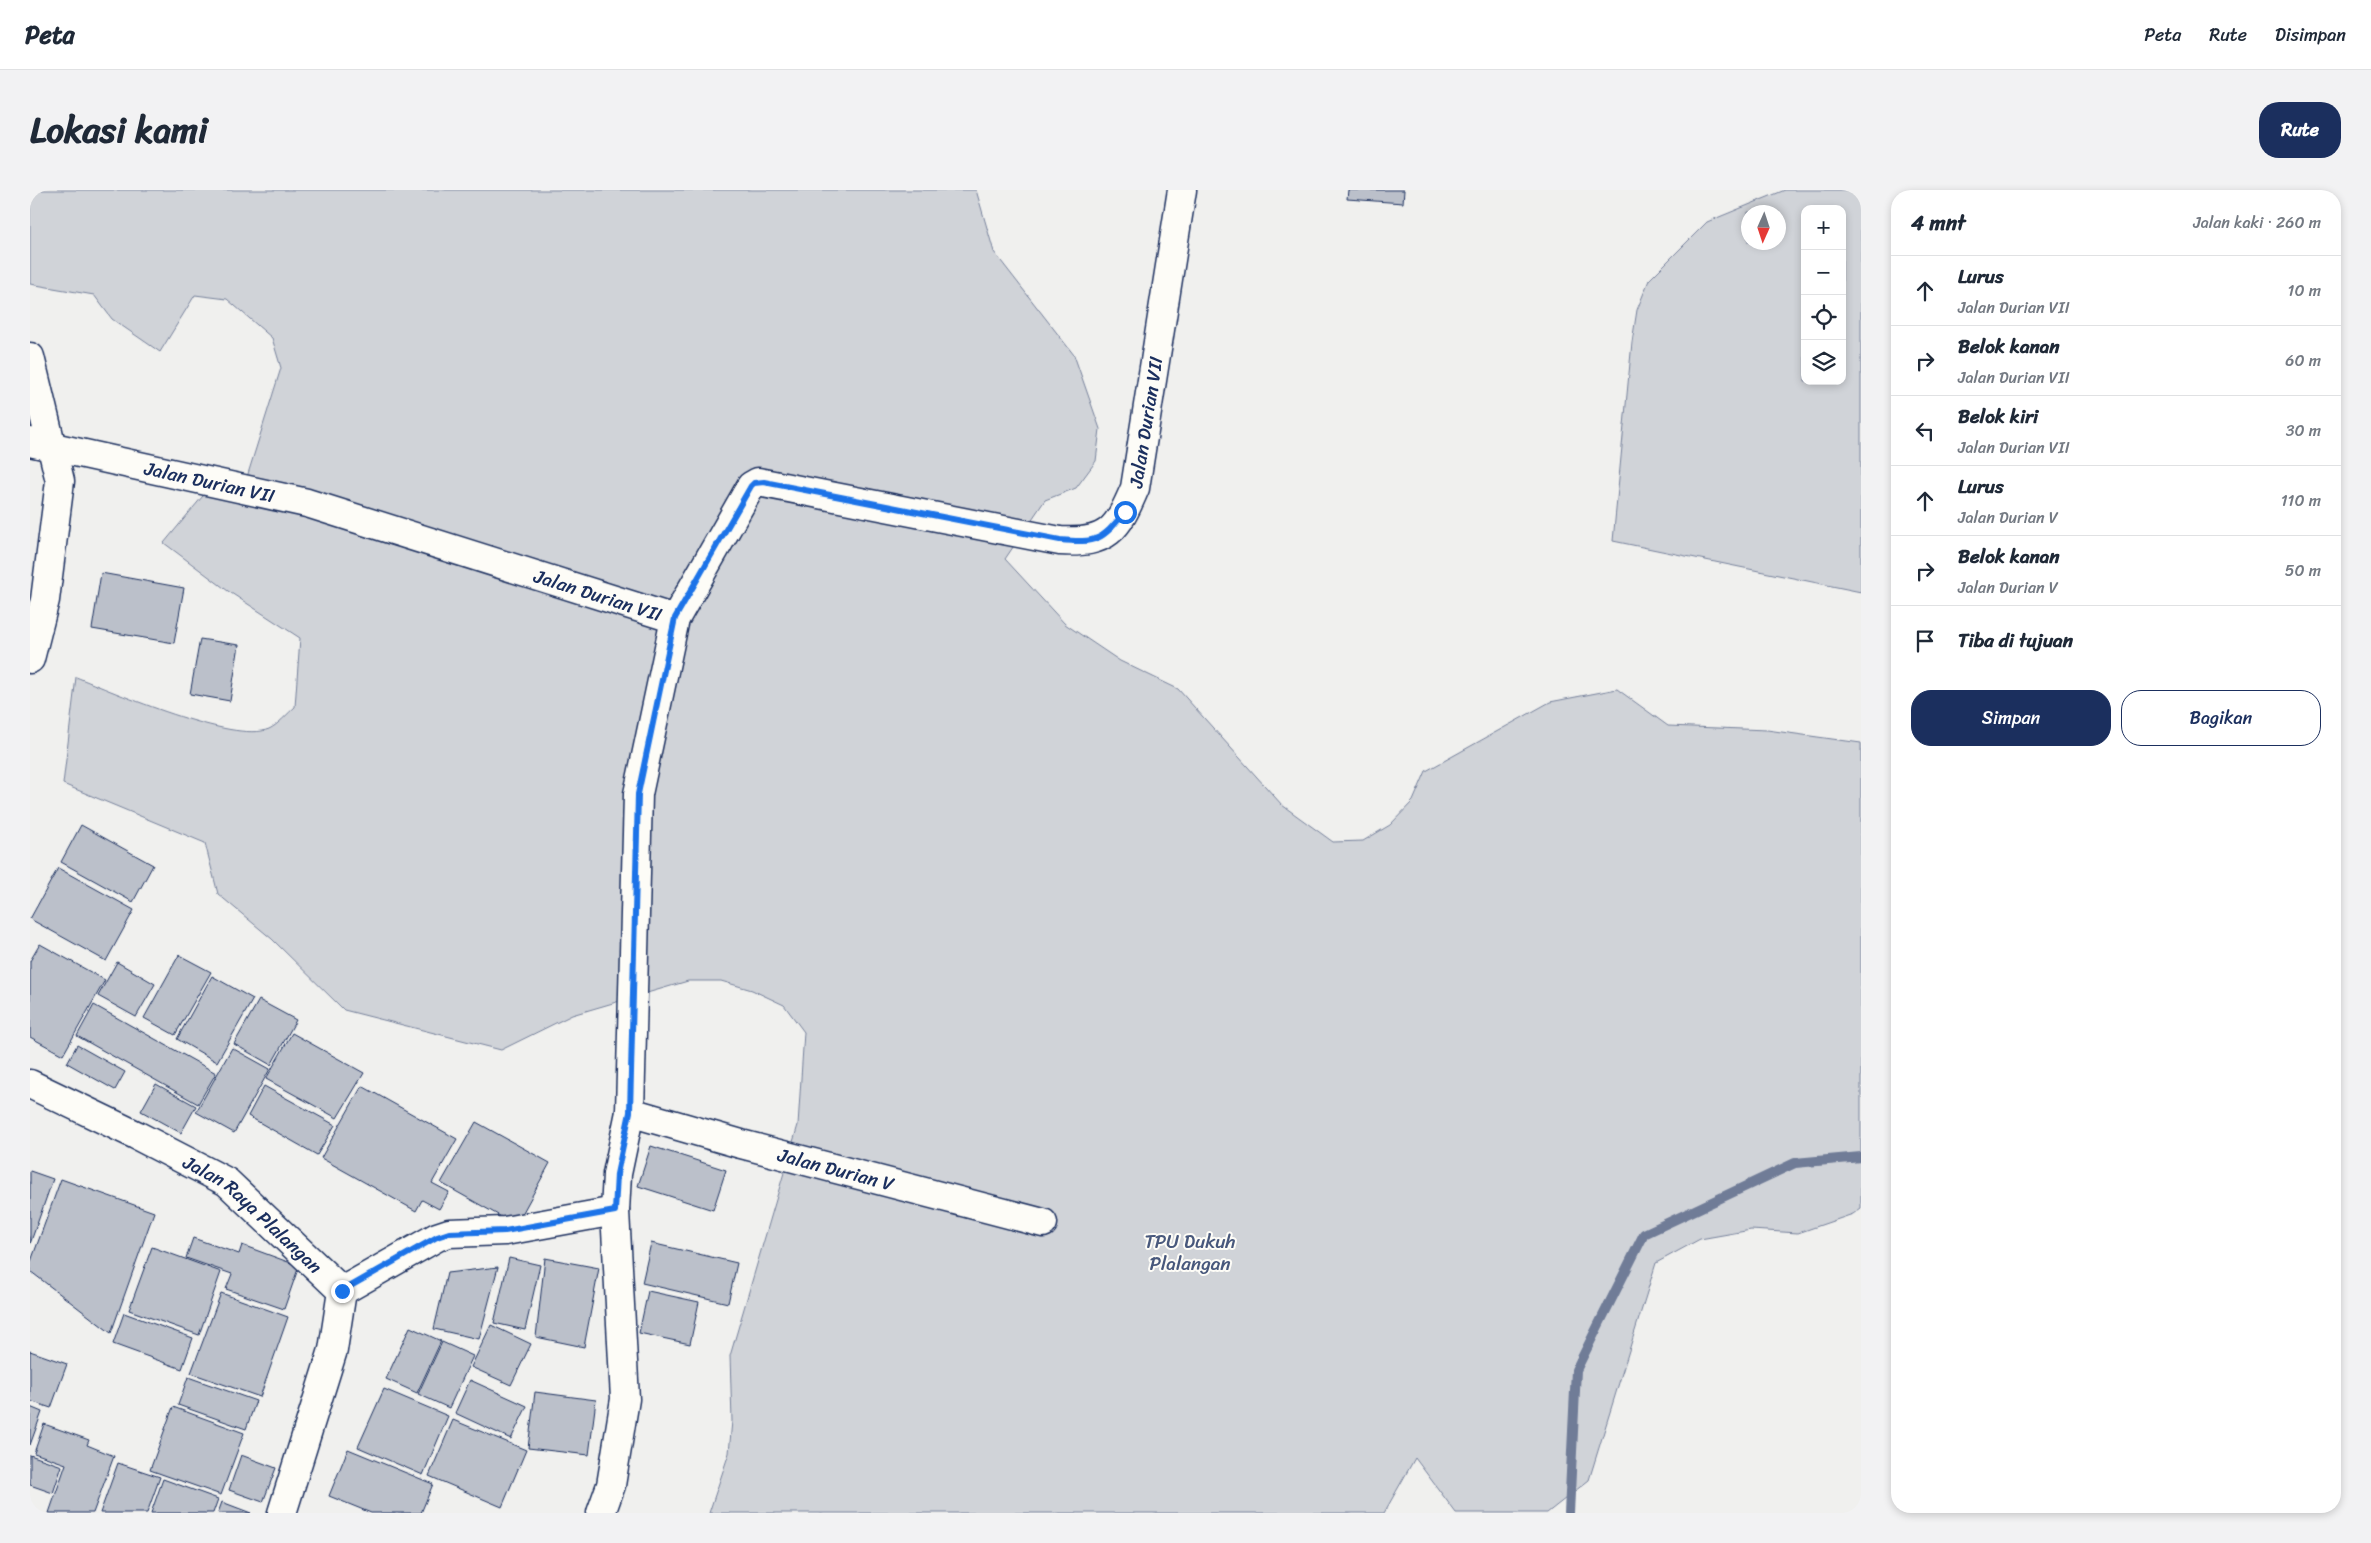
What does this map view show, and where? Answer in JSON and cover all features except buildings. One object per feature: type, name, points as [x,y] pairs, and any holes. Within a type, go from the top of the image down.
[{"type":"street","name":"Jalan Durian VII","points":[[42,445],[307,503],[675,618],[751,486],[758,482],[1060,540],[1085,542],[1107,534],[1125,512],[1135,488],[1182,190]]},
{"type":"street","points":[[30,357],[42,445],[60,481],[45,600],[30,659]]},
{"type":"street","points":[[601,1513],[611,1485],[625,1399],[615,1211],[617,1174],[630,1112],[638,794],[675,618]]},
{"type":"street","name":"Jalan Raya Plalangan","points":[[30,1084],[136,1135],[226,1182],[342,1291]]},
{"type":"street","name":"Jalan Durian V","points":[[630,1112],[741,1144],[1043,1222]]},
{"type":"street","points":[[282,1513],[333,1350],[342,1291],[437,1237],[449,1233],[505,1231],[615,1211]]},
{"type":"green space","name":"TPU Dukuh Plalangan","points":[[30,190],[976,190],[994,252],[1074,355],[1100,429],[1096,461],[1076,488],[1045,500],[1005,559],[1065,624],[1120,661],[1178,689],[1282,805],[1333,842],[1363,841],[1390,825],[1413,801],[1426,771],[1550,702],[1617,689],[1668,726],[1767,730],[1861,743],[1861,1208],[1853,1214],[1798,1233],[1751,1230],[1700,1239],[1656,1263],[1589,1480],[1547,1513],[1456,1513],[1415,1458],[1384,1513],[709,1513],[729,1453],[732,1421],[730,1356],[798,1125],[804,1032],[784,1005],[752,990],[721,981],[688,981],[572,1015],[501,1050],[344,1010],[272,939],[218,894],[205,843],[63,784],[76,677],[173,714],[202,723],[252,732],[269,729],[295,707],[300,638],[228,591],[164,543],[212,485],[247,477],[281,368],[272,338],[227,299],[195,295],[160,352],[112,319],[94,295],[30,284]]},
{"type":"green space","points":[[1785,190],[1861,190],[1861,592],[1613,541],[1632,342],[1637,310],[1649,280],[1707,222],[1741,208],[1741,250],[1786,250],[1786,205],[1748,205]]},
{"type":"waterway","points":[[1569,1513],[1576,1370],[1644,1234],[1795,1163],[1861,1157]]},
{"type":"route","points":[[342,1291],[437,1237],[449,1233],[505,1231],[615,1211],[617,1174],[630,1112],[638,794],[675,618],[754,483],[764,482],[1060,540],[1085,542],[1107,534],[1125,512]]}]
